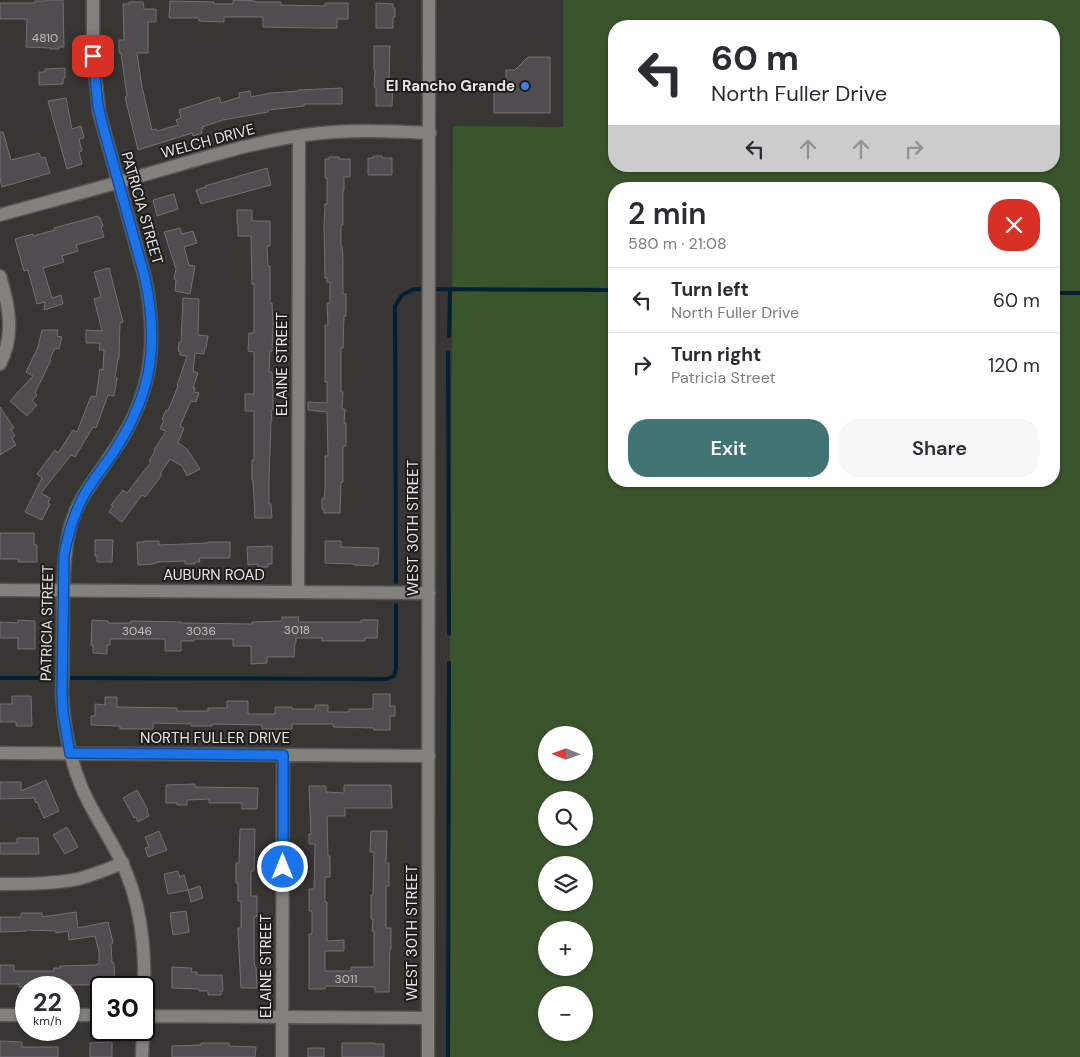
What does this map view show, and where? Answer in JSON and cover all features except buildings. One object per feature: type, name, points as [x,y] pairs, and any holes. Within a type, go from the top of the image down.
[{"type":"street","name":"PATRICIA STREET","points":[[93,0],[93,56],[98,106],[145,278],[152,327],[150,364],[144,392],[131,422],[115,450],[86,491],[70,528],[64,555],[62,694],[63,713],[70,753],[81,787],[123,863],[134,894],[143,939],[144,976]]},
{"type":"street","name":"WEST 30TH STREET","points":[[428,1057],[429,0]]},
{"type":"street","name":"WELCH DRIVE","points":[[0,215],[244,146],[299,136],[354,131],[430,133]]},
{"type":"street","name":"ELAINE STREET","points":[[298,592],[299,136]]},
{"type":"street","points":[[0,276],[8,307],[10,324],[5,352],[0,364]]},
{"type":"street","name":"AUBURN ROAD","points":[[0,590],[429,593]]},
{"type":"street","name":"NORTH FULLER DRIVE","points":[[0,753],[429,756]]},
{"type":"street","name":"ELAINE STREET","points":[[282,1057],[283,755]]},
{"type":"street","points":[[0,884],[63,882],[85,877],[123,863]]},
{"type":"street","points":[[0,1015],[15,1015]]},
{"type":"street","points":[[155,1017],[428,1018]]},
{"type":"street","points":[[142,1057],[143,1041]]},
{"type":"green space","points":[[563,0],[1080,0],[1080,1057],[448,1057],[453,126],[563,127]]},
{"type":"waterway","points":[[396,582],[395,306],[402,295],[414,289],[608,290]]},
{"type":"waterway","points":[[449,336],[450,289]]},
{"type":"waterway","points":[[1060,293],[1080,293]]},
{"type":"waterway","points":[[448,353],[449,634]]},
{"type":"waterway","points":[[70,678],[387,679],[394,676],[396,669],[396,605]]},
{"type":"waterway","points":[[448,1057],[449,663]]},
{"type":"waterway","points":[[0,678],[51,678]]},
{"type":"place","name":"El Rancho Grande","points":[[525,86]]},
{"type":"route","points":[[93,56],[98,106],[145,278],[151,316],[152,338],[148,376],[136,412],[115,450],[83,496],[75,513],[64,555],[62,694],[63,713],[70,753],[283,755],[283,867]]}]
